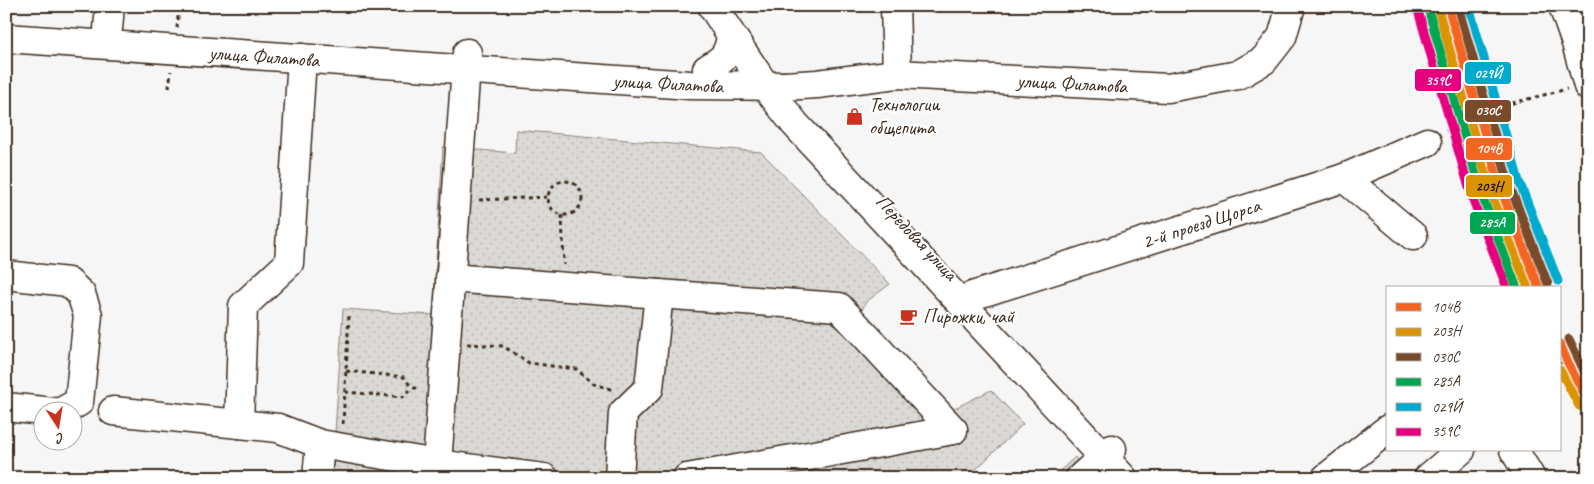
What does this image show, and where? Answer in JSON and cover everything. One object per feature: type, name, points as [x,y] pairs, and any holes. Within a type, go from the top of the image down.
[{"type":"main road","name":"Передовая улица","points":[[712,6],[731,36],[972,296],[1108,453],[1123,478]]},
{"type":"main road","name":"Передовая улица","points":[[732,6],[795,124],[1108,453],[1139,478]]},
{"type":"main road","points":[[894,6],[897,74]]},
{"type":"main road","name":"улица Филатова","points":[[6,38],[302,58],[466,61],[690,85],[769,78],[816,84],[897,74],[1168,88],[1238,75],[1264,60],[1282,37],[1290,6]]},
{"type":"main road","points":[[1563,6],[1582,44],[1587,85]]},
{"type":"main road","points":[[6,22],[109,18],[466,61],[706,69],[769,78]]},
{"type":"main road","points":[[706,69],[720,61],[727,54],[731,36]]},
{"type":"main road","points":[[239,424],[243,306],[289,263],[302,58]]},
{"type":"main road","points":[[437,464],[466,61]]},
{"type":"main road","name":"2-й проезд Щорса","points":[[972,296],[1344,178],[1427,142]]},
{"type":"main road","points":[[1344,178],[1413,236]]},
{"type":"main road","points":[[6,275],[68,282],[81,294],[88,316],[79,402]]},
{"type":"main road","points":[[450,278],[839,307],[953,430],[702,476]]},
{"type":"main road","points":[[619,478],[623,413],[649,388],[659,294]]},
{"type":"main road","points":[[6,407],[32,410]]},
{"type":"main road","points":[[113,411],[278,428],[330,445],[437,464],[544,478]]},
{"type":"main road","points":[[1326,478],[1386,431]]},
{"type":"main road","points":[[317,478],[330,445]]},
{"type":"main road","points":[[1428,478],[1459,452]]},
{"type":"main road","points":[[1515,452],[1532,478]]},
{"type":"main road","points":[[1080,478],[1108,453]]},
{"type":"path","points":[[1427,142],[1478,112],[1587,85]]},
{"type":"path","points":[[560,181],[571,181],[580,188],[583,199],[578,210],[568,215],[562,215],[552,209],[548,196],[551,188],[560,181]]},
{"type":"path","points":[[456,202],[548,196]]},
{"type":"path","points":[[562,215],[564,288]]},
{"type":"path","points":[[330,445],[345,392],[349,316]]},
{"type":"path","points":[[446,342],[502,346],[529,363],[576,369],[594,384],[639,398]]},
{"type":"path","points":[[1562,363],[1568,363],[1580,358]]},
{"type":"path","points":[[345,392],[403,396],[412,388],[404,377],[346,372]]},
{"type":"shaded area","points":[[516,130],[761,152],[890,284],[866,302],[851,331],[933,419],[991,390],[1023,424],[967,478],[332,478],[343,309],[433,315],[443,147],[515,153]]},
{"type":"shaded area","points":[[1075,457],[1092,478],[1052,478]]},
{"type":"transit line","name":"104В","points":[[1448,6],[1500,187],[1538,286]]},
{"type":"transit line","name":"030C","points":[[1458,6],[1509,184],[1548,284]]},
{"type":"transit line","name":"029Й","points":[[1469,6],[1519,181],[1558,281]]},
{"type":"transit line","name":"203Н","points":[[1438,9],[1490,190],[1527,286]]},
{"type":"transit line","name":"285А","points":[[1429,12],[1481,193],[1516,286]]},
{"type":"transit line","name":"359С","points":[[1419,14],[1471,195],[1506,286]]},
{"type":"transit line","name":"030C","points":[[1569,339],[1588,379]]},
{"type":"transit line","name":"104В","points":[[1562,349],[1588,401]]},
{"type":"transit line","name":"203Н","points":[[1562,374],[1579,406]]},
{"type":"place","name":"Технологии общепита","points":[[855,116]]},
{"type":"place","name":"Пирожки, чай","points":[[909,316]]}]
